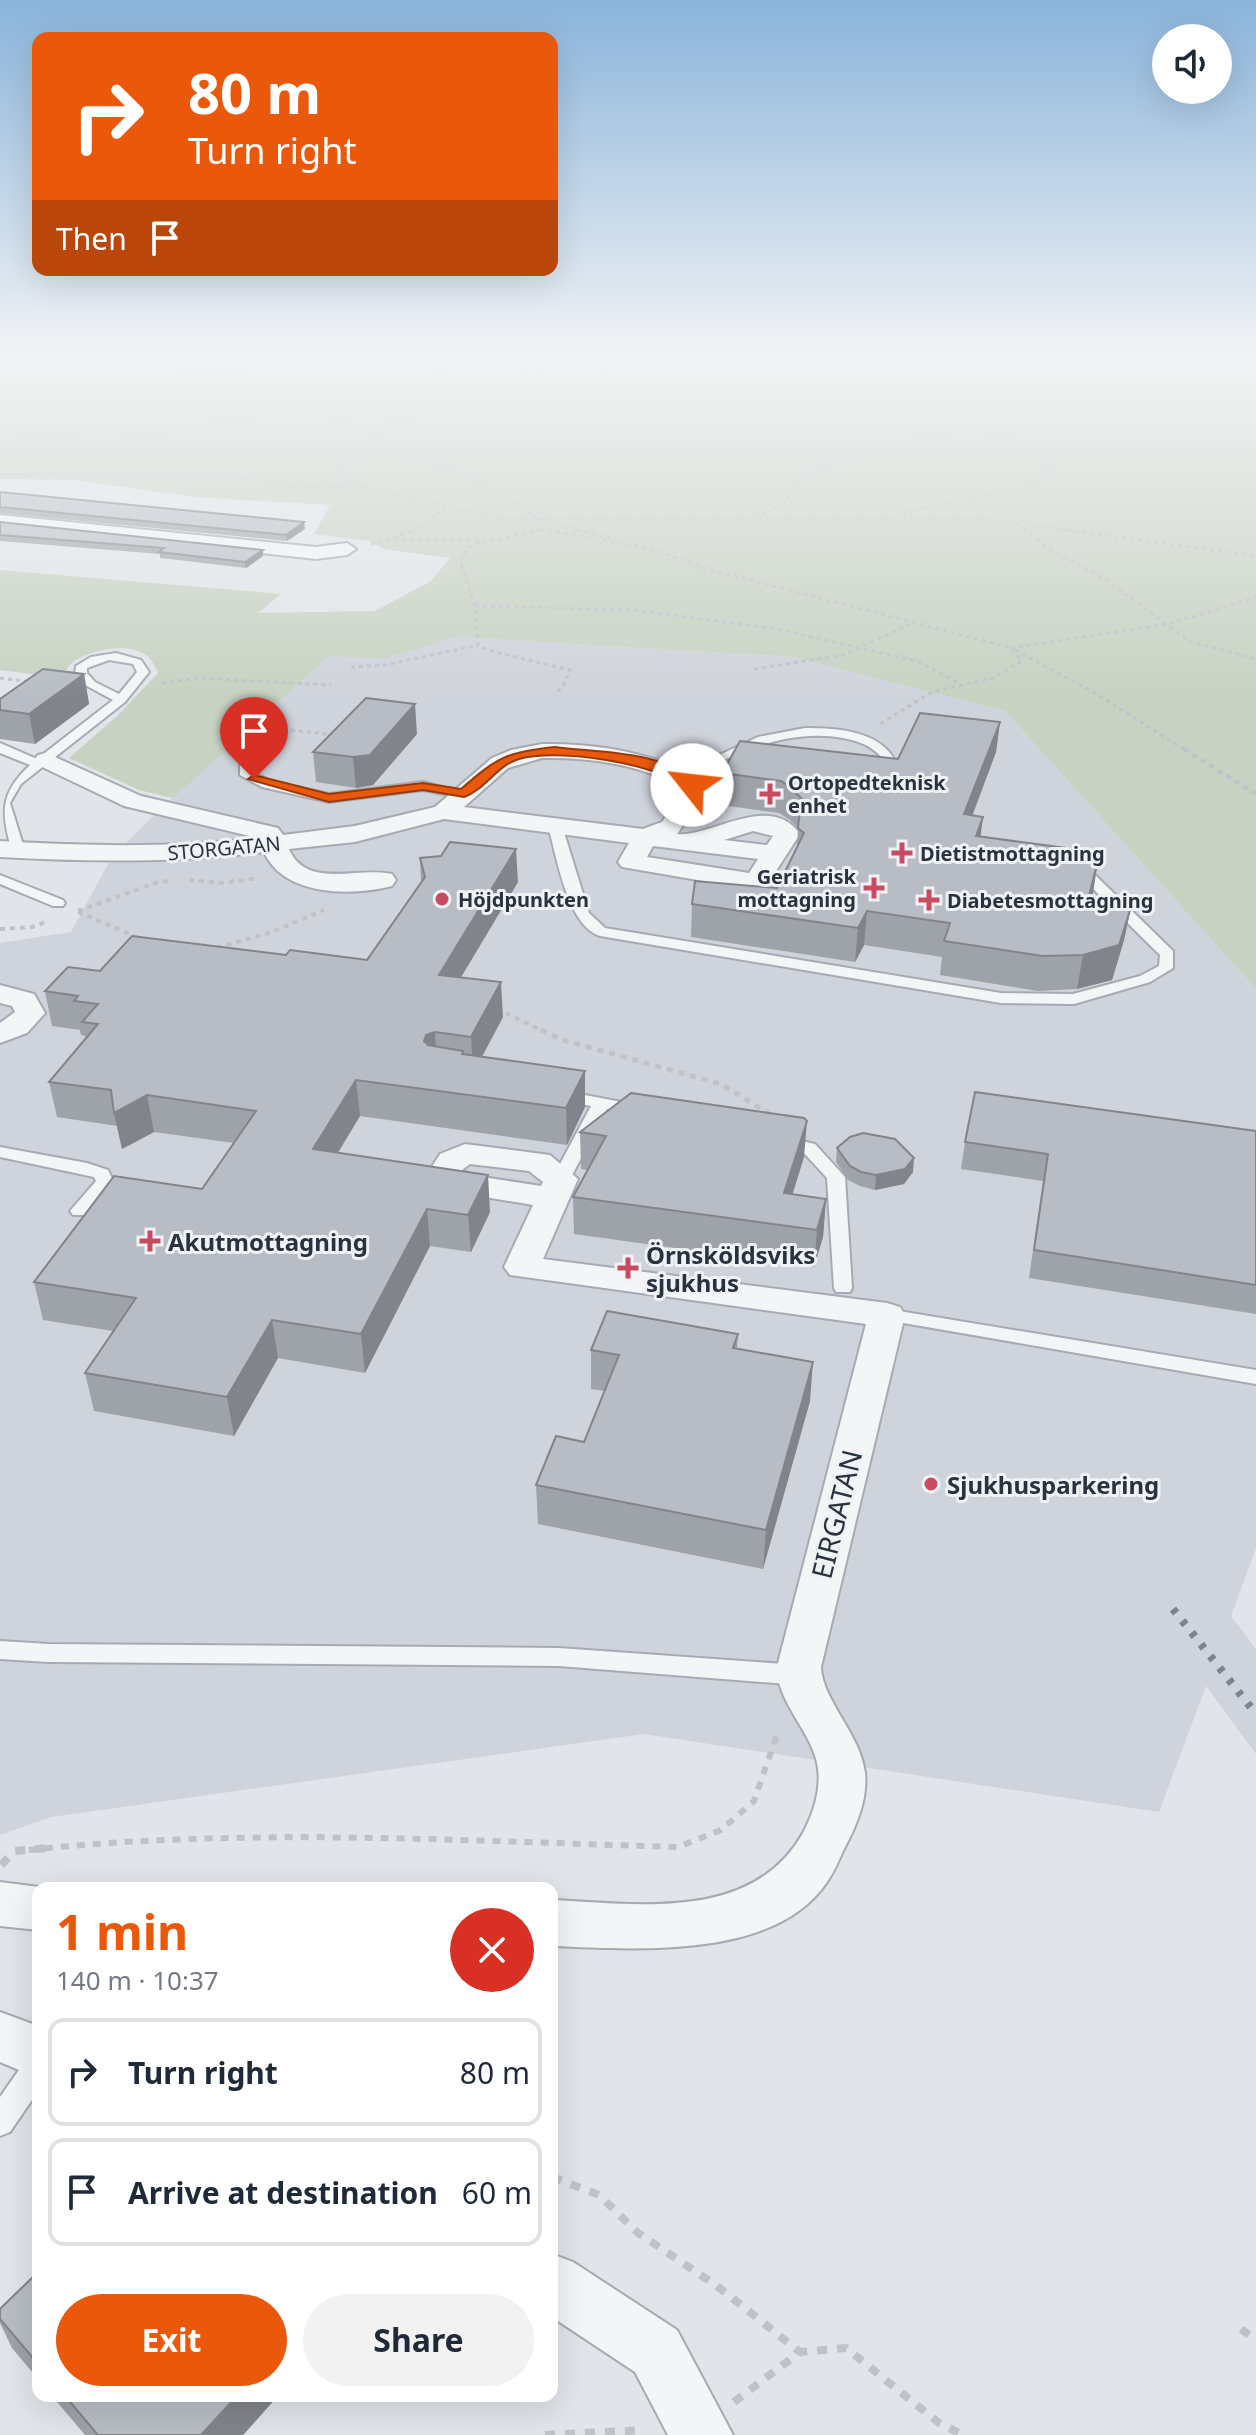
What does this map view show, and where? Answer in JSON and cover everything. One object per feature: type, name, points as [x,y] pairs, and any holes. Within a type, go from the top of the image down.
[{"type":"street","points":[[0,520],[316,553],[347,549]]},
{"type":"street","name":"STORGATAN","points":[[444,812],[498,764],[517,755],[545,751],[617,757],[649,764],[680,776]]},
{"type":"street","points":[[43,762],[133,801],[269,833],[283,865],[299,874],[349,883],[383,880]]},
{"type":"street","points":[[645,837],[666,831],[686,807],[693,794],[692,785],[680,776]]},
{"type":"street","name":"STORGATAN","points":[[9,850],[157,854],[275,844],[355,834],[444,812],[645,837],[697,844],[733,826],[763,824],[787,834],[756,882],[631,862],[645,837]]},
{"type":"street","points":[[0,994],[24,1000],[30,1013],[17,1027],[0,1034]]},
{"type":"street","points":[[556,1188],[522,1267],[887,1315]]},
{"type":"street","name":"EIRGATAN","points":[[799,1675],[807,1630],[887,1315]]},
{"type":"street","points":[[558,1923],[692,1925],[730,1918],[772,1902],[807,1874],[824,1844],[839,1805],[843,1773],[835,1742],[799,1675]]},
{"type":"street","points":[[0,1904],[32,1907]]},
{"type":"street","points":[[0,2037],[32,2050]]},
{"type":"street","points":[[558,2287],[656,2351],[700,2432]]},
{"type":"lane","points":[[9,850],[4,803],[16,782],[121,700],[143,672],[137,662],[117,656],[94,659],[82,666],[81,674],[91,684],[121,700]]},
{"type":"lane","points":[[680,776],[757,739],[788,732],[835,732],[873,743],[887,757],[883,776]]},
{"type":"lane","points":[[0,747],[12,755],[43,762]]},
{"type":"lane","points":[[244,766],[244,772],[266,784],[329,798],[423,786],[464,794]]},
{"type":"lane","points":[[555,826],[582,915],[592,927],[611,935],[1001,998],[1074,999],[1145,979],[1166,968],[1168,954],[1126,911],[1086,874],[1058,868]]},
{"type":"lane","points":[[0,879],[62,910]]},
{"type":"lane","points":[[542,1093],[602,1102],[661,1116]]},
{"type":"lane","points":[[556,1188],[602,1102]]},
{"type":"lane","points":[[764,1138],[809,1148],[836,1177],[843,1288]]},
{"type":"lane","points":[[0,1152],[87,1168],[102,1174],[105,1182],[79,1211]]},
{"type":"lane","points":[[887,1315],[1256,1377]]},
{"type":"lane","points":[[0,1650],[559,1657],[799,1675]]},
{"type":"lane","points":[[0,2122],[32,2076]]},
{"type":"path","points":[[339,472],[344,482],[502,519],[980,518],[1256,556]]},
{"type":"path","points":[[455,472],[502,494],[537,518],[648,548],[708,569],[1011,648],[1095,693],[1256,794]]},
{"type":"path","points":[[756,517],[785,503],[799,481],[815,472]]},
{"type":"path","points":[[893,516],[1030,486],[1047,472]]},
{"type":"path","points":[[0,474],[207,475],[234,476],[291,486],[358,486]]},
{"type":"path","points":[[347,549],[416,530],[447,507]]},
{"type":"path","points":[[537,518],[540,530]]},
{"type":"path","points":[[1017,523],[1051,550],[1105,579],[1189,641],[1256,659]]},
{"type":"path","points":[[387,540],[480,542],[540,530],[648,548]]},
{"type":"path","points":[[478,645],[475,606],[460,575],[460,564],[463,555],[480,542]]},
{"type":"path","points":[[1011,648],[1168,624],[1256,597]]},
{"type":"path","points":[[475,606],[633,610],[777,629],[917,661],[960,683]]},
{"type":"path","points":[[754,669],[861,650],[913,622]]},
{"type":"path","points":[[351,667],[380,669],[442,649],[478,645],[487,650],[570,670],[563,687],[554,694]]},
{"type":"path","points":[[873,743],[868,733],[893,712],[938,689],[1006,676],[1022,661],[1011,648]]},
{"type":"path","points":[[0,678],[80,687],[91,684]]},
{"type":"path","points":[[121,700],[166,681],[198,678],[331,685]]},
{"type":"path","points":[[283,729],[337,736]]},
{"type":"path","points":[[62,910],[78,912],[158,882],[191,880],[221,883],[299,874]]},
{"type":"path","points":[[211,949],[309,918],[338,900],[349,883]]},
{"type":"path","points":[[62,910],[78,912],[147,941]]},
{"type":"path","points":[[0,929],[32,927],[54,920]]},
{"type":"path","points":[[492,1007],[563,1040],[721,1084],[795,1130],[809,1148]]},
{"type":"path","points":[[0,1865],[15,1851],[119,1840],[365,1838],[678,1847],[721,1830],[754,1801],[799,1675]]},
{"type":"path","points":[[558,2179],[599,2195],[638,2233],[717,2286],[800,2352]]},
{"type":"path","points":[[1241,2329],[1256,2340]]},
{"type":"path","points":[[545,2435],[700,2432],[800,2352],[846,2348],[939,2423],[963,2435]]},
{"type":"shaded area","name":"Örnsköldsviks sjukhus","points":[[458,637],[794,657],[1005,711],[1256,989],[1256,1548],[1231,1616],[1256,1649],[1256,1754],[1206,1686],[1159,1812],[644,1734],[51,1817],[0,1835],[0,943],[71,932],[112,857],[157,812],[329,656],[383,659]]},
{"type":"green space","points":[[0,472],[1256,472],[1256,989],[1005,711],[794,657],[458,637],[383,659],[329,656],[173,798],[139,790],[69,758],[117,716],[158,673],[150,659],[135,650],[117,648],[80,658],[70,665],[62,678],[0,670],[0,570],[281,594],[258,613],[375,611],[431,581],[450,558],[383,549],[370,541],[314,534],[330,505],[194,497],[73,480],[0,479]]},
{"type":"building","points":[[0,492],[304,522],[286,535],[0,507]]},
{"type":"building","points":[[0,522],[263,550],[245,562],[159,552],[164,548],[0,535]]},
{"type":"building","points":[[43,669],[84,674],[29,714],[0,710],[0,699]]},
{"type":"building","points":[[366,698],[415,704],[370,755],[353,757],[313,752]]},
{"type":"building","points":[[920,713],[1000,722],[964,814],[983,817],[976,836],[1088,851],[1098,860],[1088,900],[1131,907],[1119,945],[1083,955],[1043,956],[944,941],[950,923],[867,911],[858,928],[692,904],[695,881],[777,888],[804,833],[798,828],[800,811],[805,802],[791,788],[781,781],[722,773],[740,741],[898,759]]},
{"type":"building","points":[[450,842],[516,849],[439,975],[501,982],[471,1037],[435,1032],[426,1035],[424,1041],[428,1045],[463,1051],[462,1054],[585,1071],[566,1108],[356,1080],[313,1149],[488,1175],[468,1215],[427,1209],[361,1334],[272,1320],[227,1397],[85,1373],[136,1298],[34,1282],[114,1176],[202,1189],[256,1111],[147,1095],[114,1113],[111,1090],[49,1082],[98,1024],[82,1022],[98,1004],[74,1001],[78,996],[45,991],[68,967],[100,971],[132,936],[286,955],[290,950],[367,960],[425,877],[420,858],[441,856]]},
{"type":"building","points":[[975,1092],[1256,1131],[1256,1285],[1034,1250],[1048,1154],[965,1142]]},
{"type":"building","points":[[631,1093],[804,1118],[807,1121],[784,1193],[826,1199],[817,1230],[573,1197],[606,1136],[580,1132]]},
{"type":"building","points":[[863,1133],[895,1139],[914,1158],[905,1169],[876,1175],[861,1172],[850,1166],[837,1148],[850,1137]]},
{"type":"building","points":[[607,1311],[738,1334],[733,1348],[813,1362],[766,1530],[536,1485],[556,1436],[584,1442],[619,1355],[591,1350]]},
{"type":"building","points":[[32,2278],[32,2357],[0,2319],[0,2309]]},
{"type":"building","points":[[70,2402],[231,2402],[201,2435],[98,2435]]},
{"type":"railway","points":[[1173,1609],[1256,1714]]},
{"type":"place","name":"Ortopedteknisk enhet","points":[[770,794]]},
{"type":"place","name":"Dietistmottagning","points":[[902,853]]},
{"type":"place","name":"Geriatrisk mottagning","points":[[874,888]]},
{"type":"place","name":"Höjdpunkten","points":[[442,899]]},
{"type":"place","name":"Diabetesmottagning","points":[[929,900]]},
{"type":"place","name":"Akutmottagning","points":[[150,1241]]},
{"type":"place","name":"Örnsköldsviks sjukhus","points":[[628,1268]]},
{"type":"place","name":"Sjukhusparkering","points":[[931,1484]]},
{"type":"route","points":[[254,779],[329,798],[356,797],[423,786],[464,794],[498,764],[517,755],[555,751],[617,757],[649,764],[667,769],[692,785]]}]
